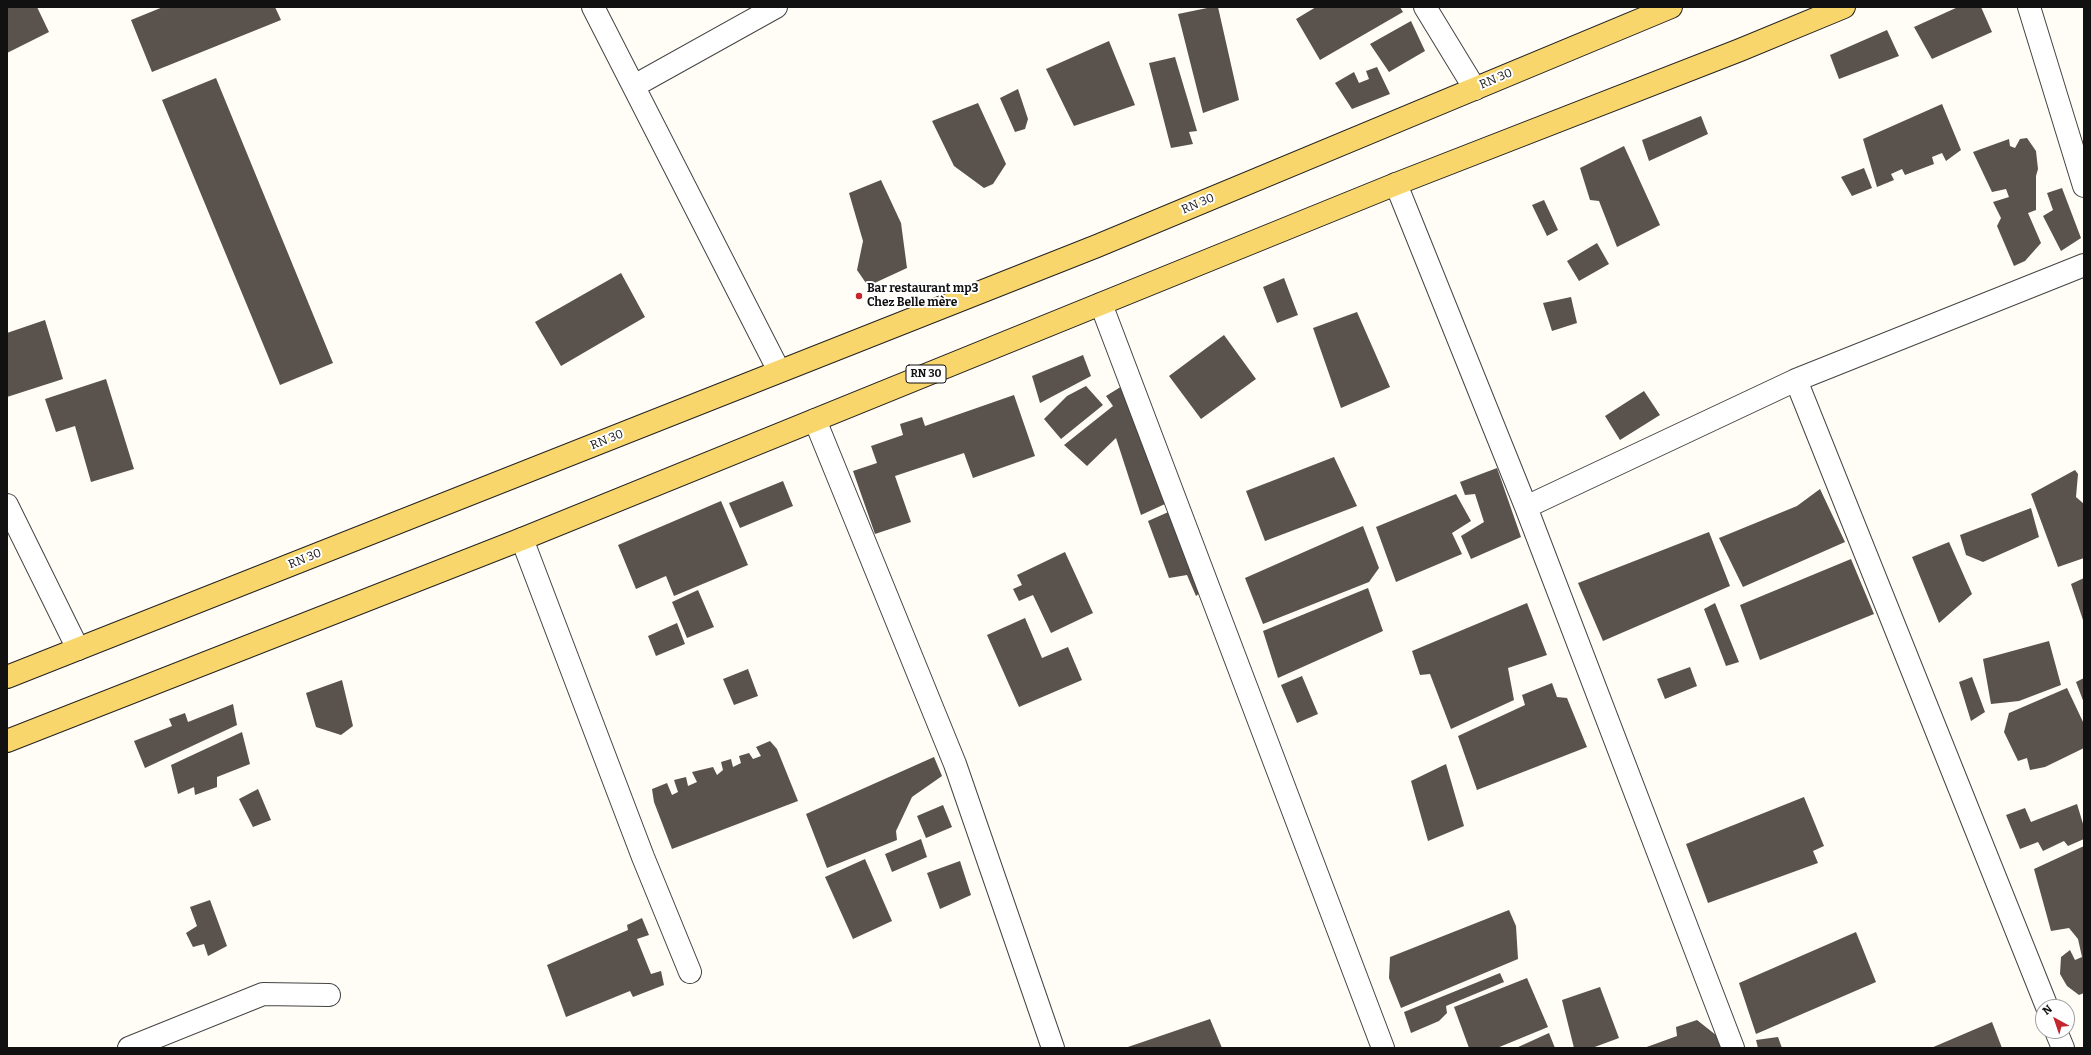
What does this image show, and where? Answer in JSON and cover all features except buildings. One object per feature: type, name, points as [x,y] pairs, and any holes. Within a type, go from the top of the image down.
[{"type":"main road","name":"RN 30","points":[[7,677],[1098,246],[1475,88],[1642,12],[1671,7]]},
{"type":"main road","name":"RN 30","points":[[7,741],[522,539],[1396,184],[1740,50],[1844,7]]},
{"type":"street","points":[[593,7],[779,372]]},
{"type":"street","points":[[634,86],[776,7]]},
{"type":"street","points":[[1425,7],[1475,88]]},
{"type":"street","points":[[2029,7],[2084,186]]},
{"type":"street","points":[[1396,184],[1526,507],[1733,1048]]},
{"type":"street","points":[[1526,507],[1796,380],[2084,265]]},
{"type":"street","points":[[1102,304],[1383,1048]]},
{"type":"street","points":[[1796,380],[2044,999]]},
{"type":"street","points":[[815,420],[955,764],[1053,1048]]},
{"type":"street","points":[[7,505],[78,648]]},
{"type":"street","points":[[522,539],[643,857],[690,972]]},
{"type":"street","points":[[129,1048],[263,994],[329,995]]},
{"type":"place","name":"Bar restaurant mp3 Chez Belle mère","points":[[859,296]]}]
